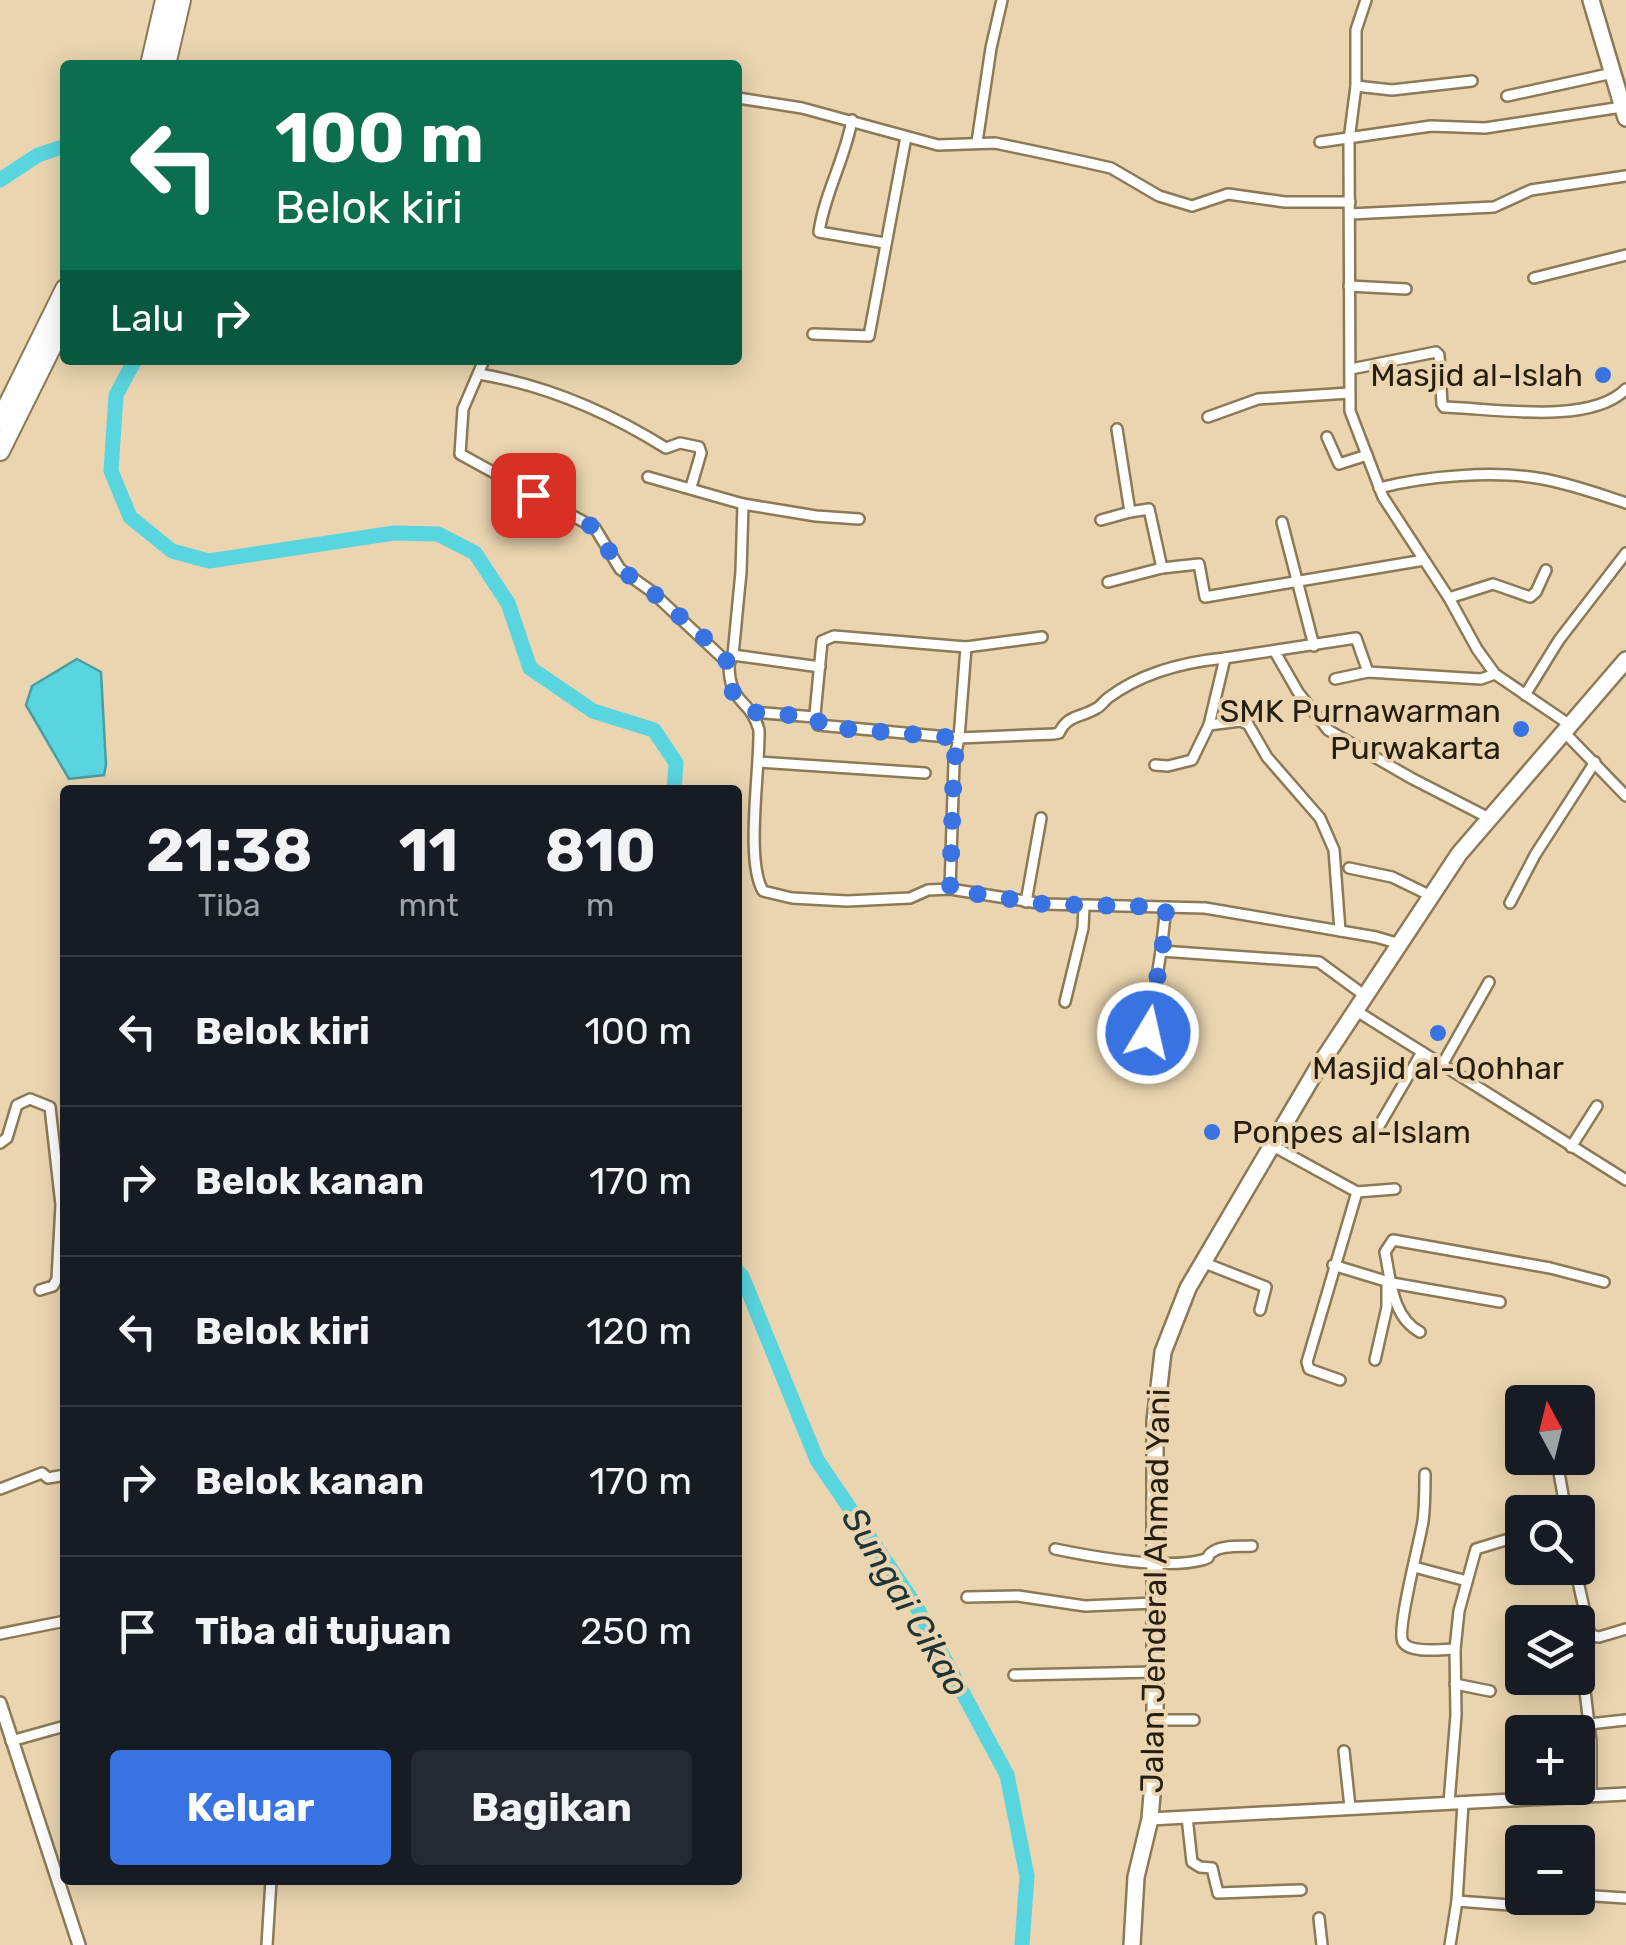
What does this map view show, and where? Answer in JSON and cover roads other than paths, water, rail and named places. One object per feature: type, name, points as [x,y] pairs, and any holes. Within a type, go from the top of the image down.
[{"type":"highway","points":[[151,60],[165,0]]},
{"type":"highway","points":[[167,60],[181,0]]},
{"type":"highway","points":[[1591,0],[1624,112]]},
{"type":"highway","points":[[0,421],[60,299]]},
{"type":"highway","points":[[0,451],[60,330]]},
{"type":"highway","name":"Jalan Jenderal Ahmad Yani","points":[[1132,1945],[1136,1877],[1150,1819],[1156,1720],[1158,1374],[1171,1326],[1202,1262],[1317,1069],[1360,1014],[1364,995],[1429,895],[1489,818],[1626,660]]},
{"type":"street","points":[[977,142],[990,48],[1002,0]]},
{"type":"street","points":[[1366,0],[1356,30],[1356,86],[1349,140],[1350,411],[1378,488],[1495,674],[1567,728],[1626,796]]},
{"type":"street","points":[[1507,96],[1613,73]]},
{"type":"street","points":[[1356,86],[1392,90],[1472,81]]},
{"type":"street","points":[[742,99],[852,120],[938,145],[977,142],[1111,168],[1159,196],[1192,206],[1228,194],[1285,202],[1350,202]]},
{"type":"street","points":[[1320,142],[1431,126],[1485,128],[1624,112]]},
{"type":"street","points":[[852,120],[847,148],[828,186],[819,232],[886,244]]},
{"type":"street","points":[[813,334],[869,337],[906,137]]},
{"type":"street","points":[[1350,214],[1494,207],[1531,190],[1626,176]]},
{"type":"street","points":[[1534,278],[1626,255]]},
{"type":"street","points":[[1349,286],[1406,289]]},
{"type":"street","points":[[1352,369],[1436,352],[1442,404],[1501,412],[1577,409],[1619,396],[1626,389]]},
{"type":"street","points":[[482,365],[464,409],[461,456],[595,528],[620,569],[731,659],[820,667]]},
{"type":"street","points":[[479,374],[521,381],[570,400],[666,448],[680,444],[699,447],[691,487]]},
{"type":"street","points":[[1208,416],[1258,399],[1349,393]]},
{"type":"street","points":[[1118,429],[1130,512]]},
{"type":"street","points":[[1327,437],[1339,464],[1366,454]]},
{"type":"street","points":[[648,476],[743,504],[859,519]]},
{"type":"street","points":[[1378,488],[1410,481],[1523,476],[1626,503]]},
{"type":"street","points":[[743,504],[739,597],[729,685],[751,712],[759,730],[755,849],[763,891],[792,898],[847,901],[910,898],[928,890],[950,890],[1084,907],[1223,911],[1400,944]]},
{"type":"street","points":[[1101,520],[1149,509],[1162,568]]},
{"type":"street","points":[[1282,522],[1314,646]]},
{"type":"street","points":[[1526,695],[1558,640],[1626,553]]},
{"type":"street","points":[[1108,582],[1198,563],[1207,597],[1424,560]]},
{"type":"street","points":[[1449,598],[1494,584],[1530,597],[1546,570]]},
{"type":"street","points":[[1042,636],[966,648],[828,637],[822,640],[815,717],[823,727],[959,738],[1054,734],[1066,720],[1095,709],[1150,675],[1184,664],[1358,638],[1368,672]]},
{"type":"street","points":[[950,890],[954,762],[966,648]]},
{"type":"street","points":[[1275,652],[1298,692],[1328,730],[1489,818]]},
{"type":"street","points":[[1156,765],[1190,762],[1209,725],[1225,658]]},
{"type":"street","points":[[1335,679],[1368,672],[1481,679],[1495,674]]},
{"type":"street","points":[[751,712],[815,717]]},
{"type":"street","points":[[1209,725],[1240,721],[1248,724],[1267,758],[1320,818],[1334,850],[1340,931]]},
{"type":"street","points":[[759,762],[924,773]]},
{"type":"street","points":[[1510,904],[1535,855],[1594,762]]},
{"type":"street","points":[[1026,902],[1041,818]]},
{"type":"street","points":[[1349,868],[1392,877],[1429,895]]},
{"type":"street","points":[[1064,1002],[1083,928],[1084,907]]},
{"type":"street","points":[[1148,1033],[1166,907]]},
{"type":"street","points":[[1161,951],[1319,962],[1364,995]]},
{"type":"street","points":[[1442,1065],[1490,982]]},
{"type":"street","points":[[1360,1014],[1626,1180]]},
{"type":"street","points":[[1378,1126],[1422,1052]]},
{"type":"street","points":[[0,1144],[8,1138],[17,1105],[30,1099],[50,1108],[60,1195]]},
{"type":"street","points":[[1571,1147],[1597,1106]]},
{"type":"street","points":[[1272,1146],[1357,1192],[1395,1189]]},
{"type":"street","points":[[1340,1380],[1307,1366],[1357,1192]]},
{"type":"street","points":[[40,1290],[56,1283],[60,1223]]},
{"type":"street","points":[[1420,1332],[1402,1320],[1389,1283],[1385,1252],[1393,1240],[1604,1282]]},
{"type":"street","points":[[1202,1262],[1266,1287],[1260,1310]]},
{"type":"street","points":[[1334,1265],[1389,1283],[1500,1302]]},
{"type":"street","points":[[1376,1360],[1389,1283]]},
{"type":"street","points":[[0,1489],[42,1473],[48,1478],[60,1477]]},
{"type":"street","points":[[1425,1474],[1426,1497],[1402,1640],[1414,1648],[1455,1649]]},
{"type":"street","points":[[1450,1945],[1457,1902],[1458,1611],[1476,1549],[1505,1541]]},
{"type":"street","points":[[1055,1549],[1154,1562],[1206,1559],[1218,1550],[1252,1546]]},
{"type":"street","points":[[1414,1568],[1467,1581]]},
{"type":"street","points":[[968,1597],[1018,1596],[1085,1606],[1154,1603]]},
{"type":"street","points":[[0,1634],[60,1622]]},
{"type":"street","points":[[1595,1638],[1626,1629]]},
{"type":"street","points":[[1014,1675],[1155,1672]]},
{"type":"street","points":[[1455,1684],[1490,1691]]},
{"type":"street","points":[[0,1703],[3,1722],[79,1945]]},
{"type":"street","points":[[1156,1720],[1194,1720]]},
{"type":"street","points":[[1595,1723],[1626,1720]]},
{"type":"street","points":[[11,1741],[60,1727]]},
{"type":"street","points":[[1344,1751],[1350,1807]]},
{"type":"street","points":[[1595,1796],[1626,1794]]},
{"type":"street","points":[[1150,1819],[1505,1800]]},
{"type":"street","points":[[1187,1817],[1192,1862],[1212,1868],[1218,1893],[1301,1890]]},
{"type":"street","points":[[267,1945],[271,1885]]},
{"type":"street","points":[[1595,1896],[1626,1898]]},
{"type":"street","points":[[1457,1902],[1505,1905]]},
{"type":"street","points":[[1319,1918],[1322,1945]]},
{"type":"water","points":[[77,659],[101,672],[106,765],[104,775],[69,779],[26,705],[32,686]]},
{"type":"waterway","name":"Sungai Cikao","points":[[0,180],[38,155],[60,148]]},
{"type":"waterway","name":"Sungai Cikao","points":[[132,365],[116,395],[111,471],[130,517],[172,551],[209,561],[394,533],[438,534],[475,553],[508,603],[530,668],[593,711],[654,730],[676,763],[674,785]]},
{"type":"waterway","name":"Sungai Cikao","points":[[742,1276],[817,1460],[916,1606],[1007,1775],[1027,1876],[1022,1945]]},
{"type":"place","name":"Masjid al-Islah","points":[[1603,375]]},
{"type":"place","name":"SMK Purnawarman Purwakarta","points":[[1521,729]]},
{"type":"place","name":"Masjid al-Qohhar","points":[[1438,1033]]},
{"type":"place","name":"Ponpes al-Islam","points":[[1212,1132]]}]
